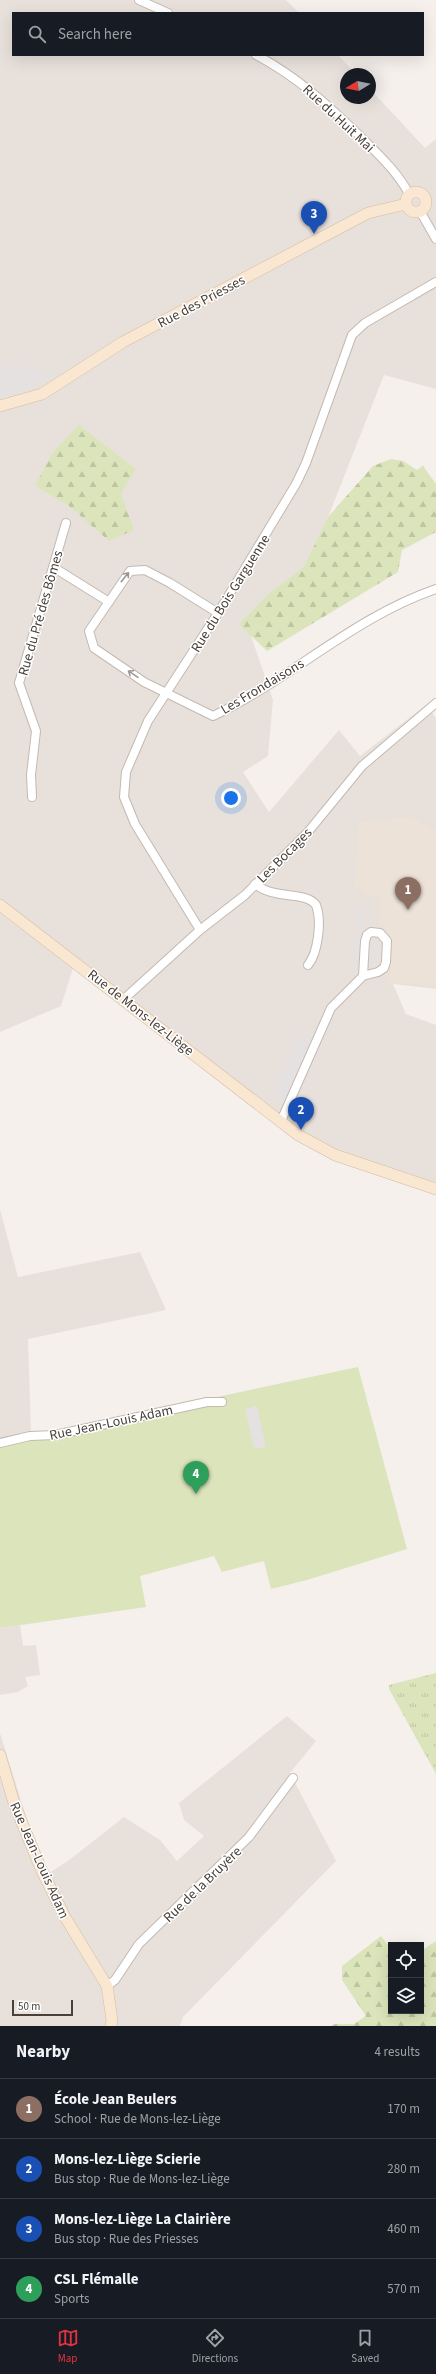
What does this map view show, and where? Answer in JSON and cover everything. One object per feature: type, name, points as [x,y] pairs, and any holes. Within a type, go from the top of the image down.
[{"type":"street","points":[[139,0],[166,12]]},
{"type":"street","name":"Rue du Huit Mai","points":[[258,56],[294,77],[324,101],[393,169],[408,199]]},
{"type":"street","points":[[418,191],[431,197],[426,207],[420,211],[410,210],[408,199],[418,191]]},
{"type":"street","name":"Rue des Priesses","points":[[0,406],[42,394],[124,342],[368,213],[408,199]]},
{"type":"street","points":[[420,211],[436,239]]},
{"type":"street","name":"Rue du Bois Garguenne","points":[[200,930],[135,824],[124,797],[126,772],[148,721],[279,516],[302,472],[352,335],[365,323],[436,282]]},
{"type":"street","name":"Rue du Pré des Bômes","points":[[32,797],[31,775],[36,731],[19,683],[66,523]]},
{"type":"street","points":[[53,567],[109,602]]},
{"type":"street","name":"Les Frondaisons","points":[[218,613],[170,583],[145,570],[130,571],[89,631],[94,648],[144,682],[213,716],[263,688],[366,620],[416,596],[436,589]]},
{"type":"street","name":"Les Bocages","points":[[124,999],[200,930],[245,895],[308,832],[362,766],[436,703]]},
{"type":"street","points":[[255,884],[276,895],[309,899],[316,905],[317,947],[314,957],[308,965]]},
{"type":"street","name":"Rue de Mons-lez-Liège","points":[[0,905],[298,1134],[335,1156],[436,1189]]},
{"type":"street","points":[[281,1121],[331,1008],[363,976],[378,972],[385,964],[386,941],[380,933],[371,932],[366,938],[363,976]]},
{"type":"street","name":"Rue Jean-Louis Adam","points":[[0,1443],[30,1436],[55,1435],[207,1402],[222,1402]]},
{"type":"street","name":"Rue Jean-Louis Adam","points":[[0,1755],[2,1774],[41,1869],[65,1918],[107,1986],[112,2020],[111,2026]]},
{"type":"street","name":"Rue de la Bruyère","points":[[107,1986],[115,1980],[139,1944],[249,1837],[293,1778]]},
{"type":"shaded area","points":[[0,0],[286,0],[298,12],[12,12],[12,56],[339,56],[350,68],[340,68],[340,104],[376,104],[376,95],[425,148],[436,139],[436,389],[384,375],[299,591],[251,636],[273,700],[268,756],[243,772],[269,812],[339,730],[360,756],[426,705],[436,718],[436,989],[393,984],[406,1014],[436,1025],[436,1188],[335,1155],[237,1086],[75,962],[61,1006],[0,1032]]},
{"type":"shaded area","points":[[0,364],[59,373],[26,390],[0,397]]},
{"type":"shaded area","points":[[410,817],[436,831],[436,985],[387,983],[391,972],[391,944],[389,932],[379,924],[380,897],[369,896],[355,888],[359,822]]},
{"type":"shaded area","points":[[355,902],[362,906],[362,928],[355,924]]},
{"type":"shaded area","points":[[362,930],[361,963],[354,967],[354,934]]},
{"type":"shaded area","points":[[369,941],[375,943],[375,941],[382,944],[380,966],[374,963],[374,966],[367,963]]},
{"type":"shaded area","points":[[300,1036],[309,1037],[313,1041],[284,1102],[273,1095],[275,1086]]},
{"type":"shaded area","points":[[0,1209],[18,1277],[140,1252],[166,1310],[28,1339],[31,1432],[0,1439]]},
{"type":"shaded area","points":[[257,1406],[266,1447],[254,1449],[245,1409]]},
{"type":"shaded area","points":[[20,1625],[23,1646],[36,1645],[40,1675],[25,1677],[28,1686],[18,1692],[0,1695],[0,1628]]},
{"type":"shaded area","points":[[287,1716],[316,1741],[290,1773],[336,1861],[183,2017],[180,2026],[0,2026],[0,1733],[31,1832],[49,1873],[68,1861],[124,1817],[160,1840],[177,1861],[204,1836],[184,1820],[179,1803]]},
{"type":"green space","points":[[79,425],[136,469],[121,493],[134,530],[109,541],[68,505],[35,486],[53,452]]},
{"type":"green space","points":[[391,459],[403,461],[417,470],[423,466],[436,484],[436,532],[402,550],[398,572],[267,651],[239,624],[269,594],[304,567],[328,517],[373,466]]},
{"type":"green space","points":[[358,1367],[407,1549],[307,1580],[271,1589],[264,1561],[222,1572],[214,1556],[140,1576],[146,1607],[0,1628],[0,1439],[52,1432]]},
{"type":"green space","points":[[436,1673],[436,1774],[389,1689],[389,1685]]},
{"type":"green space","points":[[381,1936],[388,1945],[388,2014],[424,2014],[424,1949],[436,1941],[436,2026],[331,2026],[335,2024],[354,2024],[366,2016],[342,1980],[342,1966]]},
{"type":"place","name":"Mons-lez-Liège La Clairière","points":[[314,234]]},
{"type":"place","name":"École Jean Beulers","points":[[408,910]]},
{"type":"place","name":"Mons-lez-Liège Scierie","points":[[301,1130]]},
{"type":"place","name":"CSL Flémalle","points":[[196,1494]]}]
